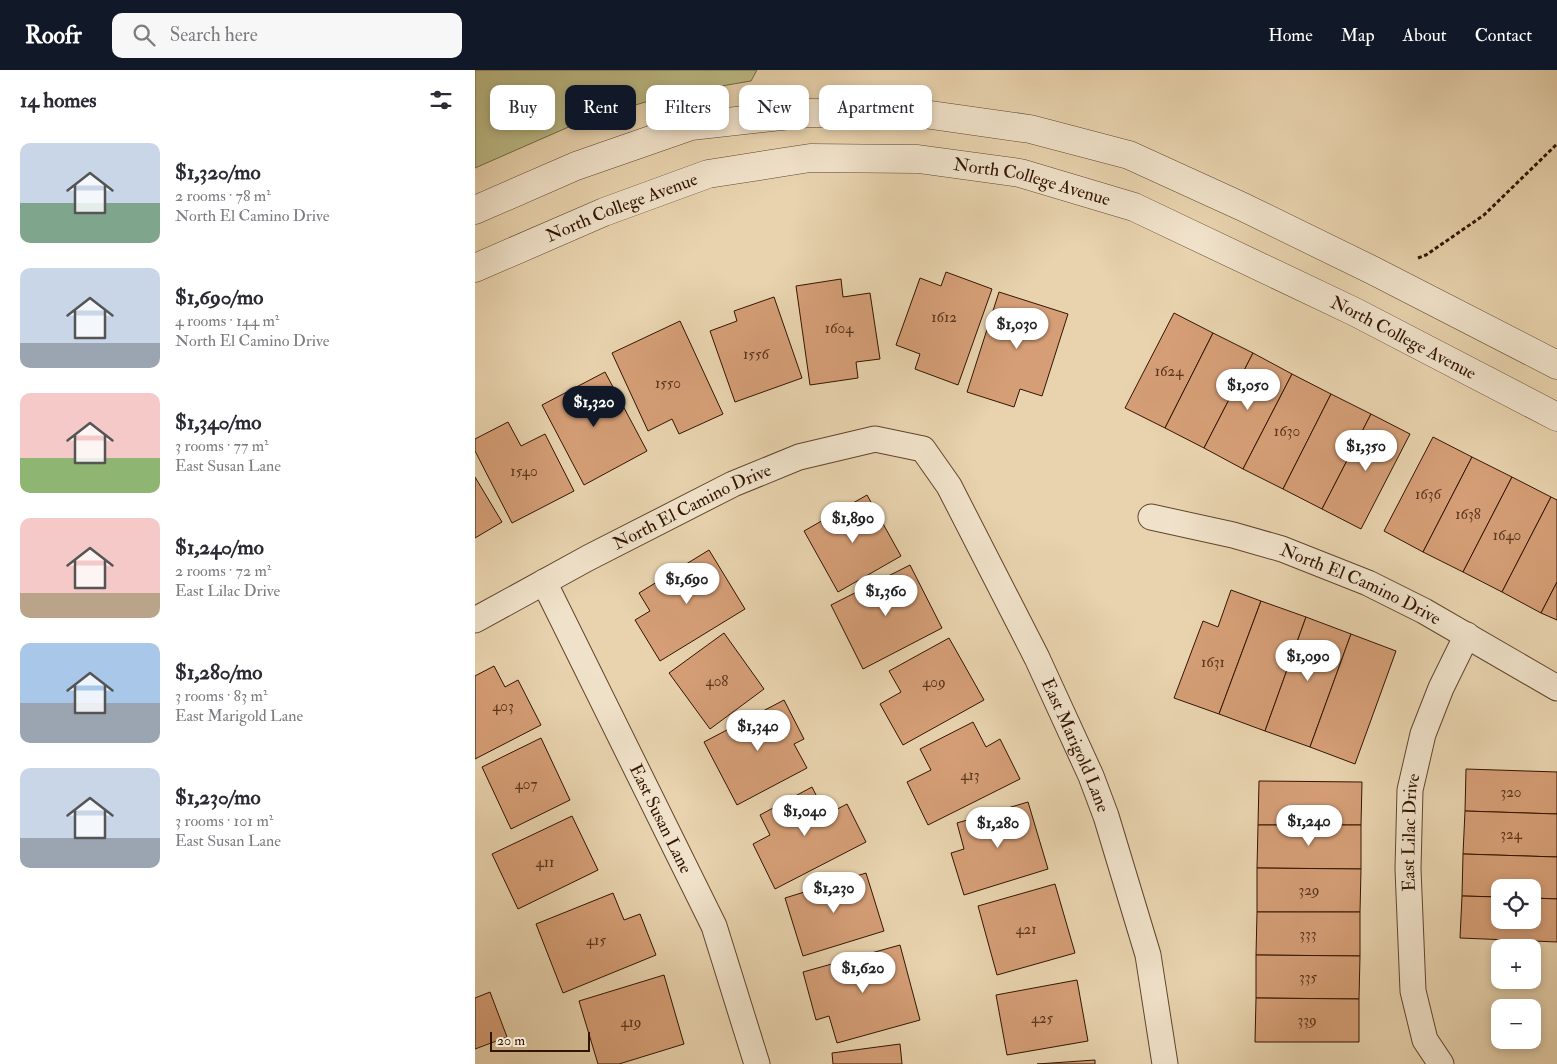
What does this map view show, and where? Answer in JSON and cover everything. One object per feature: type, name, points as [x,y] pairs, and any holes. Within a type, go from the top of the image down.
[{"type":"street","points":[[475,210],[576,166],[691,126],[809,113],[924,114],[1030,129],[1129,155],[1243,207],[1374,271],[1557,365]]},
{"type":"street","name":"North College Avenue","points":[[475,268],[604,212],[708,174],[810,158],[918,159],[964,165],[1020,173],[1134,207],[1355,312],[1557,417]]},
{"type":"street","name":"North El Camino Drive","points":[[475,620],[588,558],[733,484],[799,457],[875,439],[923,449]]},
{"type":"street","name":"East Marigold Lane","points":[[923,449],[949,486],[1037,658],[1091,776],[1106,816],[1148,955],[1165,1064]]},
{"type":"street","name":"North El Camino Drive","points":[[1151,517],[1233,535],[1282,549],[1368,584],[1424,610],[1557,688]]},
{"type":"street","name":"East Susan Lane","points":[[544,582],[714,926],[757,1064]]},
{"type":"street","name":"East Lilac Drive","points":[[1441,1064],[1425,1040],[1413,991],[1408,869],[1411,790],[1423,734],[1441,688],[1467,635]]},
{"type":"path","points":[[1374,271],[1426,255],[1484,215],[1557,144]]},
{"type":"shaded area","points":[[475,70],[757,70],[751,81],[727,85],[646,85],[646,102],[636,105],[636,85],[565,85],[565,129],[475,168]]},
{"type":"building","points":[[946,272],[992,289],[958,385],[915,369],[920,354],[896,345],[920,278],[941,286]]},
{"type":"building","points":[[841,279],[843,297],[870,293],[880,359],[856,362],[858,378],[810,385],[796,286]]},
{"type":"building","points":[[999,292],[1068,314],[1042,396],[1020,389],[1014,407],[967,392]]},
{"type":"building","points":[[774,297],[802,378],[735,402],[710,331],[737,321],[734,311]]},
{"type":"building","points":[[1174,313],[1213,333],[1165,428],[1125,408]]},
{"type":"building","points":[[680,321],[723,414],[679,434],[672,419],[648,431],[612,353]]},
{"type":"building","points":[[1213,333],[1253,353],[1204,448],[1165,428]]},
{"type":"building","points":[[1253,353],[1292,374],[1243,469],[1204,448]]},
{"type":"building","points":[[605,372],[647,451],[584,485],[542,405]]},
{"type":"building","points":[[1292,374],[1331,394],[1283,489],[1243,469]]},
{"type":"building","points":[[1331,394],[1371,414],[1322,509],[1283,489]]},
{"type":"building","points":[[1371,414],[1410,434],[1361,529],[1322,509]]},
{"type":"building","points":[[508,422],[521,446],[545,434],[574,491],[512,523],[475,451],[475,439]]},
{"type":"building","points":[[1433,437],[1472,457],[1423,552],[1384,531]]},
{"type":"building","points":[[1472,457],[1512,477],[1463,572],[1423,552]]},
{"type":"building","points":[[475,477],[502,522],[475,538]]},
{"type":"building","points":[[1512,477],[1551,497],[1502,592],[1463,572]]},
{"type":"building","points":[[867,495],[901,556],[838,592],[804,531]]},
{"type":"building","points":[[1551,497],[1557,500],[1557,582],[1541,613],[1502,592]]},
{"type":"building","points":[[709,550],[745,609],[660,661],[635,620],[650,611],[639,593]]},
{"type":"building","points":[[910,565],[942,628],[863,669],[831,605]]},
{"type":"building","points":[[1557,582],[1557,620],[1541,613]]},
{"type":"building","points":[[1231,590],[1261,601],[1219,714],[1174,698],[1203,621],[1218,627]]},
{"type":"building","points":[[1261,601],[1306,617],[1265,731],[1219,714]]},
{"type":"building","points":[[1306,617],[1351,634],[1310,747],[1265,731]]},
{"type":"building","points":[[724,633],[764,689],[710,729],[669,673]]},
{"type":"building","points":[[1351,634],[1396,651],[1355,764],[1310,747]]},
{"type":"building","points":[[949,638],[984,700],[903,745],[880,704],[901,692],[889,671]]},
{"type":"building","points":[[494,666],[505,687],[518,680],[541,725],[475,759],[475,676]]},
{"type":"building","points":[[784,700],[804,739],[794,744],[807,768],[737,805],[704,742]]},
{"type":"building","points":[[973,722],[986,747],[1000,739],[1020,779],[928,825],[907,782],[931,770],[920,749]]},
{"type":"building","points":[[541,738],[570,800],[511,829],[482,767]]},
{"type":"building","points":[[1466,769],[1557,772],[1557,814],[1465,811]]},
{"type":"building","points":[[1259,781],[1362,782],[1361,825],[1258,825]]},
{"type":"building","points":[[812,787],[826,815],[847,804],[866,842],[775,889],[753,844],[770,835],[760,815]]},
{"type":"building","points":[[1028,802],[1048,869],[964,895],[951,853],[964,849],[957,823]]},
{"type":"building","points":[[1465,811],[1557,814],[1557,857],[1463,854]]},
{"type":"building","points":[[572,816],[598,870],[518,909],[492,854]]},
{"type":"building","points":[[1258,825],[1361,825],[1361,869],[1257,868]]},
{"type":"building","points":[[1463,854],[1557,857],[1557,899],[1541,898],[1541,879],[1491,879],[1491,897],[1462,896]]},
{"type":"building","points":[[1257,868],[1361,869],[1360,912],[1257,912]]},
{"type":"building","points":[[866,873],[884,931],[803,956],[785,898]]},
{"type":"building","points":[[1055,884],[1075,953],[997,975],[978,906]]},
{"type":"building","points":[[613,893],[624,920],[640,914],[656,955],[563,993],[536,924]]},
{"type":"building","points":[[1462,896],[1491,897],[1491,929],[1541,929],[1541,898],[1557,899],[1557,942],[1541,941],[1541,939],[1460,938]]},
{"type":"building","points":[[1257,912],[1360,912],[1360,956],[1256,955]]},
{"type":"building","points":[[900,945],[920,1020],[837,1043],[829,1016],[816,1020],[803,972]]},
{"type":"building","points":[[1256,955],[1360,956],[1359,999],[1256,998]]},
{"type":"building","points":[[664,975],[684,1044],[619,1064],[598,1064],[579,1001]]},
{"type":"building","points":[[1077,980],[1088,1041],[1007,1055],[996,995]]},
{"type":"building","points":[[490,992],[507,1037],[475,1049],[475,998]]},
{"type":"building","points":[[1256,998],[1359,999],[1359,1042],[1255,1042]]},
{"type":"building","points":[[900,1044],[902,1064],[833,1064],[832,1053]]},
{"type":"building","points":[[1095,1060],[1095,1064],[1037,1064]]}]
